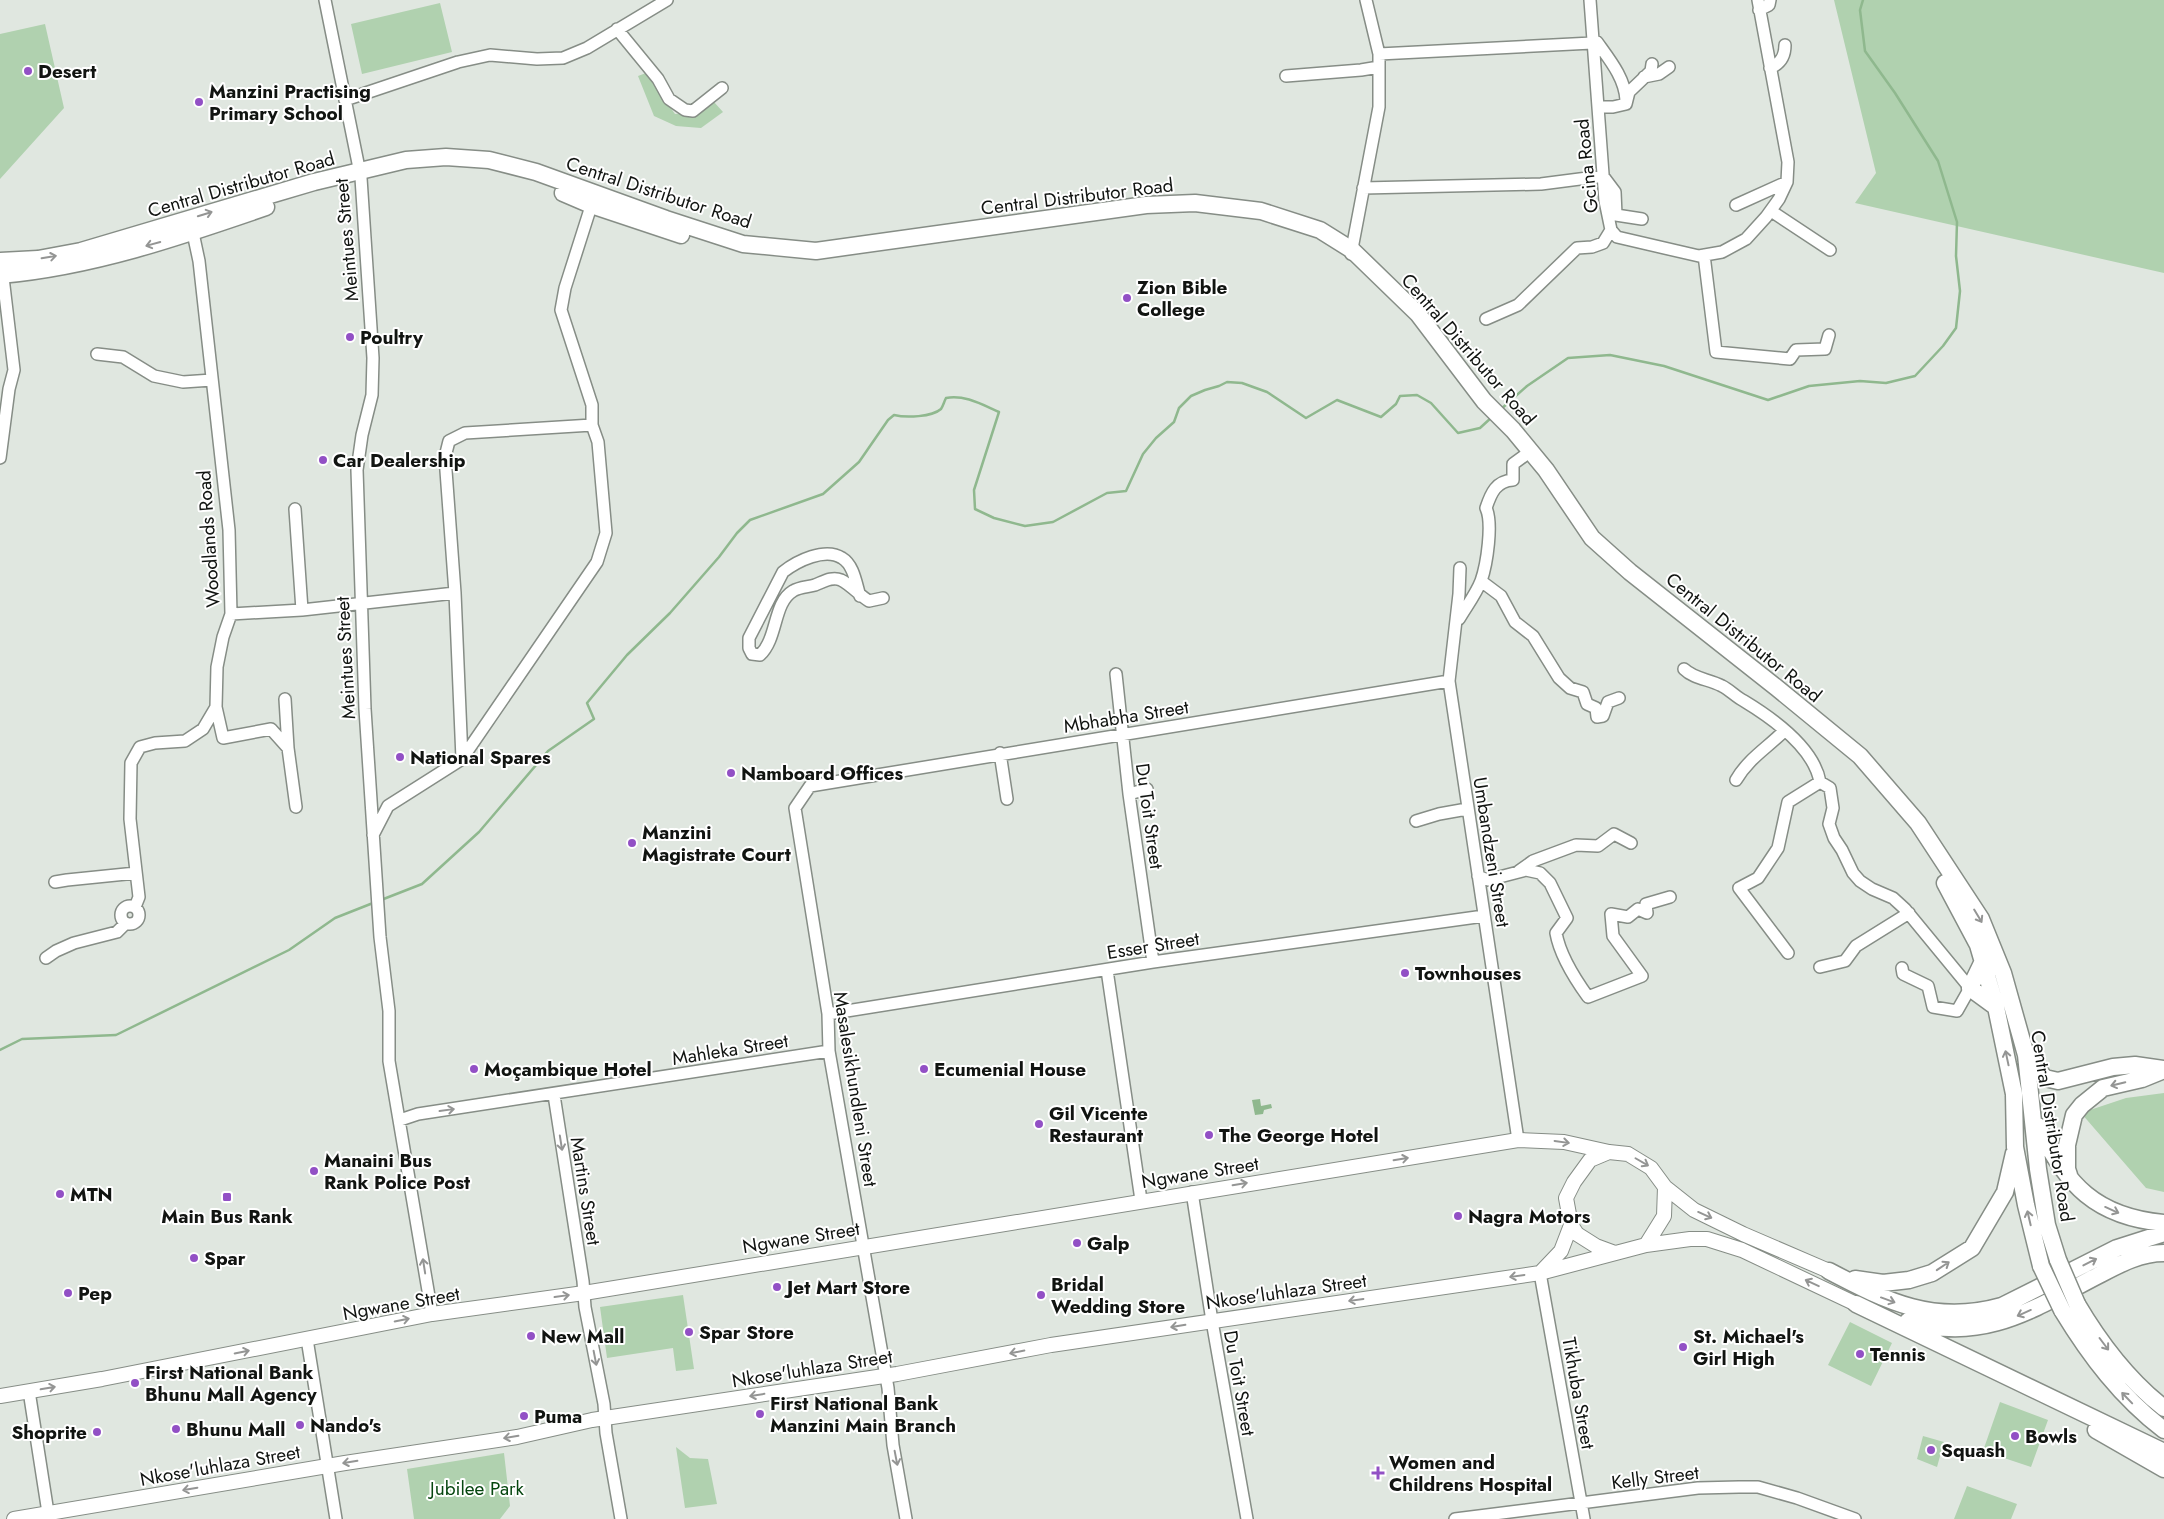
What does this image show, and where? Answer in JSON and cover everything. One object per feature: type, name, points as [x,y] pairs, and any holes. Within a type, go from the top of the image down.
[{"type":"highway","name":"Central Distributor Road","points":[[1,268],[81,251],[360,174],[436,166],[487,168],[532,179],[593,199],[659,229],[740,252],[780,256],[821,258],[1151,211],[1194,211],[1260,218],[1316,237],[1351,254],[1410,318],[1480,404],[1546,470],[1592,538],[1630,572],[1860,756],[1918,823],[1981,920],[2003,973],[2026,1055],[2038,1169],[2047,1224],[2070,1307]]},
{"type":"highway","name":"Central Distributor Road","points":[[1,268],[53,269],[193,233],[360,174]]},
{"type":"highway","name":"Central Distributor Road","points":[[1511,434],[1524,456],[1588,544],[1626,578],[1854,759],[1914,828],[1978,945],[1996,1007],[2014,1094],[2015,1147],[2026,1205],[2041,1266],[2070,1307]]},
{"type":"highway","points":[[1982,961],[1970,988],[1996,1007]]},
{"type":"highway","points":[[2026,1055],[2045,1078],[2058,1081],[2113,1067],[2135,1065],[2164,1069]]},
{"type":"highway","points":[[2072,1182],[2067,1169],[2066,1145],[2074,1115],[2082,1105],[2103,1088],[2142,1079],[2164,1069]]},
{"type":"highway","points":[[2034,1117],[2060,1166],[2072,1182],[2086,1195],[2106,1208],[2130,1217],[2164,1223]]},
{"type":"highway","points":[[1829,1271],[1869,1282],[1909,1280],[1932,1273],[1972,1248],[2004,1192],[2015,1147]]},
{"type":"highway","points":[[1829,1271],[1871,1293],[1917,1309],[1960,1314],[1982,1312],[2002,1306],[2117,1248],[2164,1232]]},
{"type":"highway","points":[[1856,1304],[1940,1329],[1986,1327],[2031,1310],[2124,1262],[2143,1255],[2164,1253]]},
{"type":"highway","points":[[1856,1304],[2164,1452]]},
{"type":"highway","points":[[2070,1307],[2092,1329],[2118,1364],[2164,1408]]},
{"type":"highway","points":[[2070,1307],[2079,1338],[2107,1377],[2144,1414],[2164,1430]]},
{"type":"highway","points":[[1941,1345],[2164,1469]]},
{"type":"highway","points":[[2118,1364],[2151,1389],[2164,1396]]},
{"type":"main road","name":"Ngwane Street","points":[[0,1396],[432,1314],[584,1293],[1141,1200],[1518,1140],[1564,1142],[1609,1152]]},
{"type":"main road","points":[[1829,1271],[1743,1234],[1694,1210],[1665,1188],[1652,1168],[1628,1154],[1609,1152],[1590,1160],[1574,1182],[1566,1198],[1571,1225],[1577,1234],[1586,1241],[1615,1253],[1646,1245],[1690,1239],[1707,1239],[1742,1250],[1856,1304]]},
{"type":"main road","points":[[1646,1245],[1664,1216],[1665,1188]]},
{"type":"main road","points":[[1540,1273],[1561,1251],[1571,1225]]},
{"type":"main road","name":"Nkose'luhlaza Street","points":[[14,1519],[48,1516],[328,1466],[517,1437],[592,1420],[885,1375],[1051,1345],[1540,1273],[1615,1253]]},
{"type":"street","name":"Meintues Street","points":[[325,0],[360,174],[373,358],[372,395],[362,435],[357,470],[360,604],[380,937],[389,1011],[389,1061],[432,1314]]},
{"type":"street","points":[[345,100],[458,62],[490,55],[537,59],[563,58],[587,48],[666,0]]},
{"type":"street","points":[[1351,254],[1379,107],[1379,54],[1366,0]]},
{"type":"street","name":"Gcina Road","points":[[1590,0],[1603,176],[1611,230],[1617,237],[1699,256],[1722,252],[1746,239],[1771,211],[1787,182],[1788,162],[1759,5]]},
{"type":"street","points":[[1759,5],[1769,5],[1770,0]]},
{"type":"street","points":[[617,29],[658,79],[669,99],[680,107],[694,111],[722,88]]},
{"type":"street","points":[[1379,54],[1594,42],[1612,61],[1625,90],[1626,104]]},
{"type":"street","points":[[1770,68],[1778,65],[1785,45]]},
{"type":"street","points":[[1626,104],[1629,92],[1651,71],[1652,64]]},
{"type":"street","points":[[1286,76],[1379,67]]},
{"type":"street","points":[[1644,77],[1659,74],[1669,67]]},
{"type":"street","points":[[1598,107],[1613,107],[1626,104]]},
{"type":"street","points":[[1363,188],[1541,184],[1603,176],[1615,192],[1616,215],[1642,218]]},
{"type":"street","points":[[1736,205],[1787,182]]},
{"type":"street","points":[[373,836],[388,806],[462,759],[597,562],[603,548],[606,518],[598,442],[592,426],[592,405],[561,310],[565,288],[593,199]]},
{"type":"street","points":[[1771,211],[1830,250]]},
{"type":"street","points":[[1486,319],[1518,305],[1577,248],[1592,247],[1603,243],[1611,230]]},
{"type":"street","name":"Woodlands Road","points":[[46,958],[56,950],[74,943],[117,932],[126,923],[123,920],[122,911],[130,906],[135,907],[139,897],[130,819],[131,763],[140,747],[156,743],[185,741],[203,729],[216,707],[217,667],[222,636],[231,614],[229,530],[199,260],[193,233]]},
{"type":"street","points":[[1704,255],[1716,352],[1790,359],[1796,350],[1825,349],[1829,335]]},
{"type":"street","points":[[0,458],[9,389],[14,370],[1,268]]},
{"type":"street","points":[[97,354],[123,357],[154,376],[183,382],[212,380]]},
{"type":"street","points":[[462,759],[455,593],[445,457],[449,440],[465,434],[592,426]]},
{"type":"street","points":[[1456,624],[1481,581],[1490,517],[1486,508],[1492,491],[1498,485],[1513,480],[1513,464],[1524,456]]},
{"type":"street","points":[[295,509],[302,610]]},
{"type":"street","points":[[860,596],[854,573],[842,558],[830,554],[792,565],[784,572],[749,638],[749,648],[752,654],[760,655],[766,649],[784,600],[792,592],[830,578],[841,580],[860,596],[868,601],[883,598]]},
{"type":"street","name":"Umbandzeni Street","points":[[1460,568],[1449,681],[1518,1140]]},
{"type":"street","points":[[1481,581],[1501,596],[1516,622],[1533,636],[1559,678],[1570,688],[1583,692],[1587,704],[1596,708],[1597,717],[1605,717],[1608,702],[1619,698]]},
{"type":"street","points":[[231,614],[302,610],[455,593]]},
{"type":"street","points":[[1684,669],[1689,674],[1722,686],[1758,709],[1797,742],[1810,756],[1818,772],[1820,782],[1830,788],[1833,808],[1829,824],[1834,838],[1850,864],[1853,873],[1872,889],[1893,898],[1909,913],[1970,988],[1957,1011],[1934,1007],[1928,986],[1903,974],[1902,968]]},
{"type":"street","name":"Du Toit Street","points":[[1116,674],[1129,794],[1153,962]]},
{"type":"street","name":"Mbhabha Street","points":[[810,786],[1000,753],[1122,735],[1449,681]]},
{"type":"street","points":[[285,699],[288,748],[296,807]]},
{"type":"street","points":[[216,707],[223,738],[271,730],[288,748]]},
{"type":"street","points":[[1736,780],[1743,768],[1756,755],[1784,732]]},
{"type":"street","points":[[1000,753],[1007,799]]},
{"type":"street","points":[[1788,953],[1739,888],[1758,878],[1778,848],[1788,802],[1820,782]]},
{"type":"street","name":"Masalesikhundleni Street","points":[[810,786],[795,808],[828,1014],[829,1051],[888,1388],[893,1445],[906,1519]]},
{"type":"street","points":[[1129,794],[1147,789]]},
{"type":"street","points":[[1416,821],[1439,814],[1468,809]]},
{"type":"street","points":[[1520,871],[1533,861],[1576,845],[1598,846],[1614,834],[1631,843]]},
{"type":"street","points":[[1478,876],[1488,880],[1526,870],[1540,873],[1550,883],[1567,918],[1556,933],[1558,945],[1576,980],[1588,997],[1642,976],[1613,936],[1611,914],[1628,918],[1638,909],[1646,913],[1646,904],[1670,897]]},
{"type":"street","points":[[55,882],[136,873]]},
{"type":"street","points":[[1820,967],[1846,961],[1856,946],[1909,913]]},
{"type":"street","name":"Esser Street","points":[[828,1014],[1153,962],[1484,916]]},
{"type":"street","points":[[1107,970],[1141,1200]]},
{"type":"street","name":"Mahleka Street","points":[[400,1120],[418,1114],[554,1095],[829,1051]]},
{"type":"street","name":"Martins Street","points":[[554,1095],[585,1307],[604,1404],[605,1419]]},
{"type":"street","name":"Du Toit Street","points":[[1192,1192],[1212,1321],[1247,1519]]},
{"type":"street","name":"Tikhuba Street","points":[[1540,1273],[1584,1519]]},
{"type":"street","points":[[307,1339],[336,1519]]},
{"type":"street","points":[[29,1391],[48,1516]]},
{"type":"street","points":[[605,1419],[621,1519]]},
{"type":"street","name":"Kelly Street","points":[[1455,1519],[1698,1488],[1758,1487],[1797,1498],[1855,1519]]},
{"type":"green space","points":[[1834,0],[2164,0],[2164,273],[1855,203],[1876,173]]},
{"type":"green space","points":[[440,3],[452,52],[362,74],[351,24]]},
{"type":"green space","name":"Desert","points":[[45,24],[64,108],[0,179],[0,34]]},
{"type":"green space","points":[[646,73],[675,114],[700,112],[714,102],[723,112],[701,128],[676,126],[654,116],[638,76]]},
{"type":"green space","points":[[2164,1093],[2164,1192],[2146,1188],[2081,1113],[2126,1098]]},
{"type":"green space","points":[[683,1295],[694,1369],[676,1371],[673,1348],[607,1358],[600,1307]]},
{"type":"green space","name":"Tennis","points":[[1850,1322],[1892,1343],[1871,1386],[1828,1365]]},
{"type":"green space","name":"Bowls","points":[[2000,1402],[2048,1420],[2031,1467],[1983,1451]]},
{"type":"green space","name":"Squash","points":[[1923,1436],[1944,1442],[1937,1467],[1917,1459]]},
{"type":"green space","points":[[676,1447],[690,1458],[708,1459],[717,1504],[685,1508]]},
{"type":"green space","name":"Jubilee Park","points":[[504,1453],[510,1506],[500,1519],[414,1519],[407,1469]]},
{"type":"green space","name":"Bowls","points":[[1967,1486],[2017,1504],[2011,1519],[1954,1519]]},
{"type":"shaded area","points":[[1260,1099],[1261,1106],[1271,1104],[1272,1108],[1264,1110],[1263,1114],[1255,1115],[1252,1100]]},
{"type":"waterway","points":[[1500,410],[1527,386],[1568,358],[1610,355],[1664,366],[1768,400],[1809,386],[1860,381],[1886,383],[1915,376],[1943,346],[1956,328],[1960,291],[1956,256],[1957,222],[1938,161],[1895,93],[1865,51],[1860,10],[1863,0]]},
{"type":"waterway","points":[[381,900],[422,884],[479,832],[548,751],[594,719],[587,703],[627,655],[670,613],[750,520],[823,494],[859,462],[888,420],[894,415],[912,417],[932,414],[941,409],[946,398],[953,397],[973,401],[999,412],[974,490],[975,509],[994,518],[1025,526],[1053,522],[1107,493],[1126,491],[1143,454],[1156,438],[1174,422],[1179,408],[1191,396],[1227,382],[1242,383],[1267,392],[1306,418],[1337,400],[1381,417],[1396,404],[1400,396],[1417,395],[1431,403],[1458,433],[1480,428],[1492,417]]},
{"type":"waterway","points":[[0,1050],[22,1039],[116,1035],[289,950],[335,918],[373,903]]},
{"type":"place","name":"Desert","points":[[28,71]]},
{"type":"place","name":"Manzini Practising Primary School","points":[[199,102]]},
{"type":"place","name":"Zion Bible College","points":[[1127,298]]},
{"type":"place","name":"Poultry","points":[[350,337]]},
{"type":"place","name":"Car Dealership","points":[[323,460]]},
{"type":"place","name":"National Spares","points":[[400,757]]},
{"type":"place","name":"Namboard Offices","points":[[731,773]]},
{"type":"place","name":"Manzini Magistrate Court","points":[[632,843]]},
{"type":"place","name":"Townhouses","points":[[1405,973]]},
{"type":"place","name":"Moçambique Hotel","points":[[474,1069]]},
{"type":"place","name":"Ecumenial House","points":[[924,1069]]},
{"type":"place","name":"Gil Vicente Restaurant","points":[[1039,1124]]},
{"type":"place","name":"The George Hotel","points":[[1209,1135]]},
{"type":"place","name":"Manaini Bus Rank Police Post","points":[[314,1171]]},
{"type":"place","name":"MTN","points":[[60,1194]]},
{"type":"place","name":"Main Bus Rank","points":[[227,1197]]},
{"type":"place","name":"Nagra Motors","points":[[1458,1216]]},
{"type":"place","name":"Galp","points":[[1077,1243]]},
{"type":"place","name":"Spar","points":[[194,1258]]},
{"type":"place","name":"Jet Mart Store","points":[[777,1287]]},
{"type":"place","name":"Pep","points":[[68,1293]]},
{"type":"place","name":"Bridal Wedding Store","points":[[1041,1295]]},
{"type":"place","name":"Spar Store","points":[[689,1332]]},
{"type":"place","name":"New Mall","points":[[531,1336]]},
{"type":"place","name":"St. Michael's Girl High","points":[[1683,1347]]},
{"type":"place","name":"Tennis","points":[[1860,1354]]},
{"type":"place","name":"First National Bank Bhunu Mall Agency","points":[[135,1383]]},
{"type":"place","name":"First National Bank Manzini Main Branch","points":[[760,1414]]},
{"type":"place","name":"Puma","points":[[524,1416]]},
{"type":"place","name":"Nando's","points":[[300,1425]]},
{"type":"place","name":"Bhunu Mall","points":[[176,1429]]},
{"type":"place","name":"Shoprite","points":[[97,1432]]},
{"type":"place","name":"Bowls","points":[[2015,1436]]},
{"type":"place","name":"Squash","points":[[1931,1450]]},
{"type":"place","name":"Women and Childrens Hospital","points":[[1378,1473]]}]
